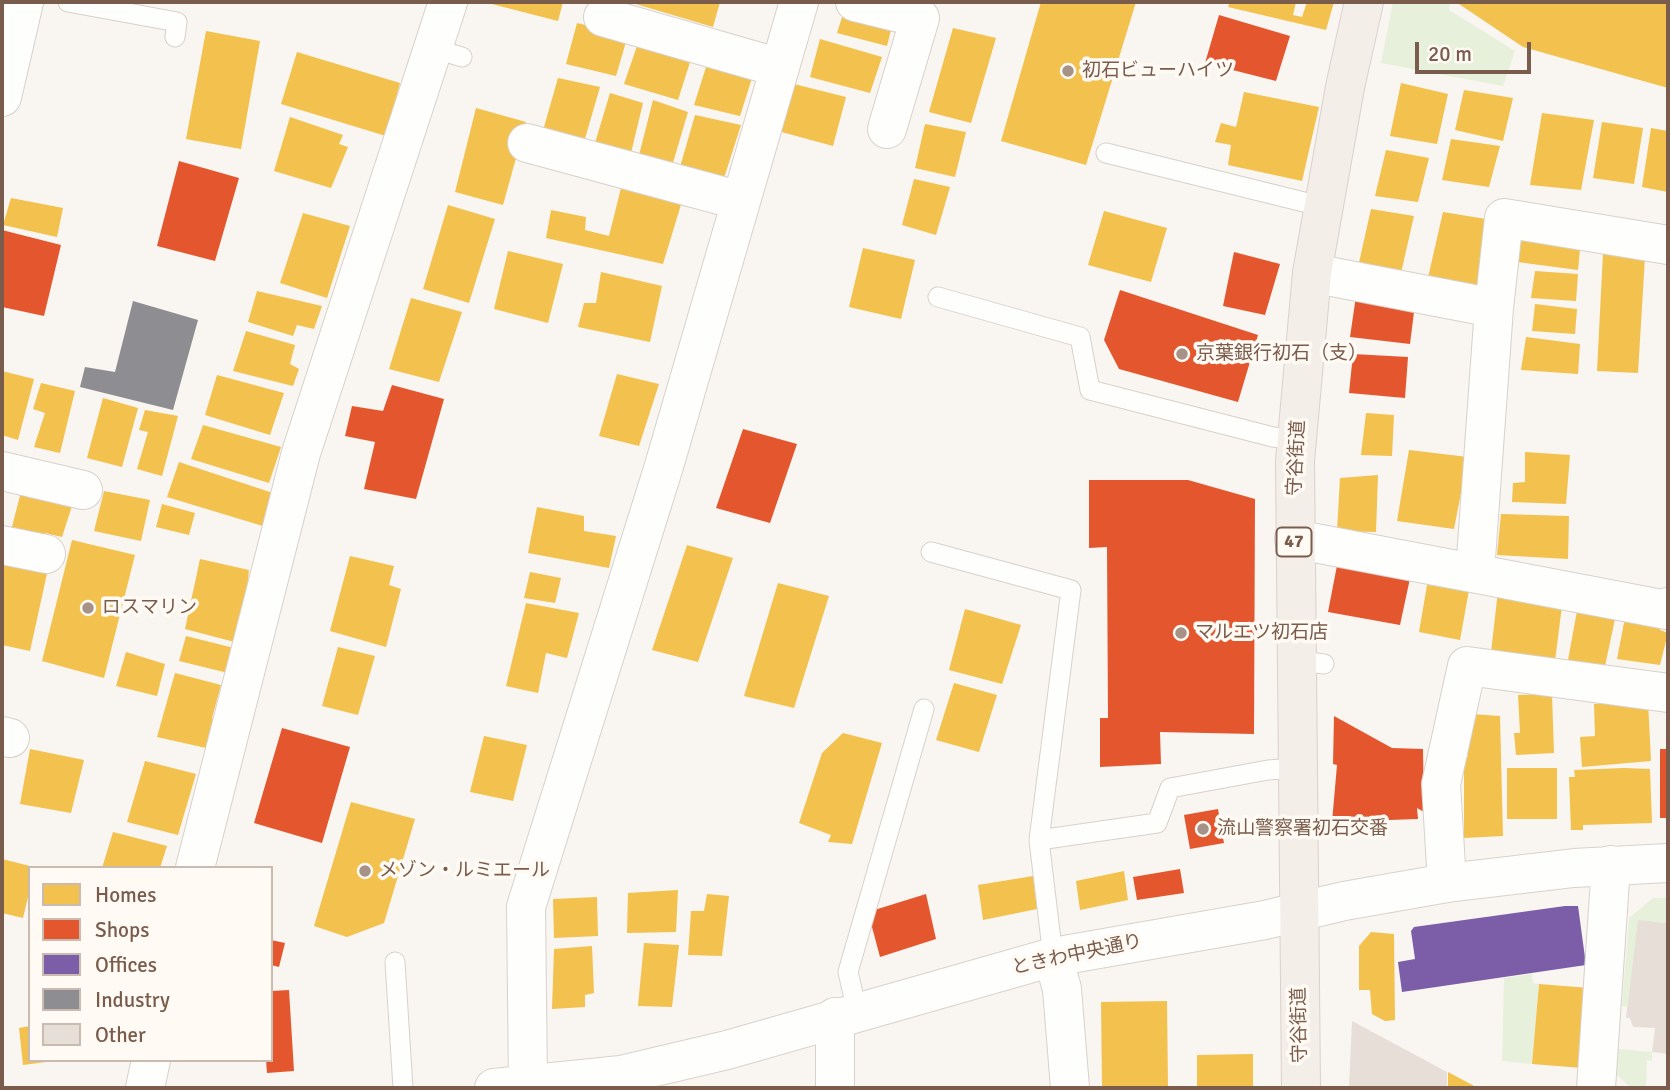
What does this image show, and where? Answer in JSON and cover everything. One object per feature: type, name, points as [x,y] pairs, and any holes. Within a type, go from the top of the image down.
[{"type":"main road","name":"守谷街道","points":[[1301,1088],[1295,768],[1310,662],[1294,539],[1297,440],[1312,273],[1345,87],[1364,2]]},
{"type":"street","points":[[2,97],[24,2]]},
{"type":"street","points":[[196,866],[300,453],[449,53],[448,2]]},
{"type":"street","points":[[511,1086],[526,907],[664,466],[799,2]]},
{"type":"street","points":[[855,2],[920,18],[887,129]]},
{"type":"street","points":[[603,17],[780,68]]},
{"type":"street","points":[[527,143],[741,201]]},
{"type":"street","points":[[1475,572],[1494,308],[1504,218],[1668,245]]},
{"type":"street","points":[[1312,273],[1494,308]]},
{"type":"street","points":[[2,471],[83,490]]},
{"type":"street","points":[[1294,539],[1475,572],[1616,592],[1667,610],[1668,607]]},
{"type":"street","points":[[2,545],[46,554]]},
{"type":"street","points":[[1447,883],[1441,784],[1449,695],[1467,666],[1668,693]]},
{"type":"street","name":"ときわ中央通り","points":[[511,1086],[622,1082],[846,1014],[1053,957],[1447,883],[1611,865],[1668,863]]},
{"type":"street","points":[[1596,1088],[1611,865]]},
{"type":"street","points":[[1053,957],[1062,989],[1070,1088]]},
{"type":"street","points":[[835,1088],[846,1014]]},
{"type":"street","points":[[145,1088],[151,1062]]},
{"type":"lane","points":[[68,2],[177,22],[175,37]]},
{"type":"lane","points":[[1106,153],[1324,207]]},
{"type":"lane","points":[[938,297],[1080,337],[1090,390],[1273,438],[1297,440]]},
{"type":"lane","points":[[931,552],[1071,590],[1038,840],[1053,957]]},
{"type":"lane","points":[[846,1014],[848,972],[924,709]]},
{"type":"lane","points":[[1038,840],[1157,823],[1170,788],[1268,770],[1295,768]]},
{"type":"lane","points":[[396,962],[403,1088]]},
{"type":"green space","points":[[1393,2],[1450,2],[1449,10],[1515,51],[1503,86],[1381,63]]},
{"type":"green space","points":[[1653,898],[1668,898],[1668,923],[1639,920],[1627,1007],[1622,1006],[1629,918]]},
{"type":"green space","points":[[1532,974],[1533,983],[1539,984],[1532,1064],[1502,1061],[1504,978]]},
{"type":"green space","points":[[1617,1049],[1652,1052],[1652,1061],[1647,1060],[1646,1088],[1631,1088],[1615,1073]]},
{"type":"building: Homes","points":[[484,2],[563,2],[558,21]]},
{"type":"building: Homes","points":[[629,2],[720,2],[713,27]]},
{"type":"building: Homes","name":"初石ビューハイツ","points":[[1041,2],[1136,2],[1086,165],[1001,141]]},
{"type":"building: Homes","points":[[1230,2],[1296,2],[1293,15],[1302,17],[1307,2],[1334,2],[1326,30],[1228,7]]},
{"type":"building: Homes","points":[[1456,2],[1668,2],[1668,88],[1523,47]]},
{"type":"building: Homes","points":[[845,8],[893,22],[887,46],[837,33]]},
{"type":"building: Homes","points":[[577,23],[628,35],[616,76],[566,64]]},
{"type":"building: Homes","points":[[953,28],[996,38],[971,123],[929,112]]},
{"type":"building: Homes","points":[[206,31],[260,41],[241,149],[186,139]]},
{"type":"building: Homes","points":[[820,39],[882,57],[870,93],[810,77]]},
{"type":"building: Homes","points":[[637,46],[690,62],[678,100],[624,84]]},
{"type":"building: Homes","points":[[297,52],[400,83],[386,136],[281,104]]},
{"type":"building: Homes","points":[[707,64],[753,75],[740,116],[694,105]]},
{"type":"building: Homes","points":[[558,78],[600,87],[584,142],[542,134]]},
{"type":"building: Homes","points":[[790,83],[846,97],[833,146],[778,131]]},
{"type":"building: Homes","points":[[1401,83],[1448,94],[1437,144],[1390,136]]},
{"type":"building: Homes","points":[[1464,90],[1513,98],[1503,141],[1455,130]]},
{"type":"building: Homes","points":[[1244,92],[1319,107],[1302,181],[1228,165],[1231,145],[1215,142],[1221,123],[1236,127]]},
{"type":"building: Homes","points":[[610,93],[643,103],[631,153],[595,143]]},
{"type":"building: Homes","points":[[653,100],[688,112],[672,166],[638,159]]},
{"type":"building: Homes","points":[[476,108],[526,122],[503,205],[455,192]]},
{"type":"building: Homes","points":[[1542,113],[1594,120],[1581,190],[1530,185]]},
{"type":"building: Homes","points":[[695,115],[741,125],[724,178],[680,167]]},
{"type":"building: Homes","points":[[290,117],[343,135],[339,144],[348,147],[331,188],[274,171]]},
{"type":"building: Homes","points":[[1602,122],[1643,128],[1634,184],[1593,178]]},
{"type":"building: Homes","points":[[925,124],[966,132],[955,177],[915,168]]},
{"type":"building: Homes","points":[[1651,128],[1668,131],[1668,192],[1642,187]]},
{"type":"building: Homes","points":[[1451,139],[1500,146],[1489,187],[1442,180]]},
{"type":"building: Homes","points":[[1386,150],[1429,158],[1418,202],[1375,196]]},
{"type":"building: Homes","points":[[914,179],[950,187],[936,235],[902,225]]},
{"type":"building: Homes","points":[[622,184],[683,198],[663,264],[546,238],[551,210],[586,217],[585,230],[609,236]]},
{"type":"building: Homes","points":[[11,198],[63,208],[57,237],[3,225]]},
{"type":"building: Homes","points":[[448,205],[495,219],[469,303],[423,289]]},
{"type":"building: Homes","points":[[1371,209],[1414,216],[1401,273],[1358,267]]},
{"type":"building: Homes","points":[[1104,211],[1167,228],[1151,282],[1088,265]]},
{"type":"building: Homes","points":[[1443,212],[1498,221],[1482,289],[1427,282]]},
{"type":"building: Homes","points":[[303,213],[350,226],[327,298],[280,283]]},
{"type":"building: Homes","points":[[1520,229],[1581,239],[1578,270],[1517,262]]},
{"type":"building: Homes","points":[[863,248],[915,260],[901,319],[849,307]]},
{"type":"building: Homes","points":[[508,251],[563,264],[548,323],[494,309]]},
{"type":"building: Homes","points":[[1603,253],[1645,257],[1638,373],[1597,371]]},
{"type":"building: Homes","points":[[1535,271],[1578,274],[1576,301],[1531,298]]},
{"type":"building: Homes","points":[[601,272],[662,286],[650,342],[578,327],[584,303],[596,303]]},
{"type":"building: Homes","points":[[257,291],[322,306],[314,329],[297,325],[293,336],[248,322]]},
{"type":"building: Homes","points":[[411,298],[462,312],[439,382],[389,369]]},
{"type":"building: Homes","points":[[1535,304],[1577,309],[1575,334],[1532,331]]},
{"type":"building: Homes","points":[[246,331],[295,345],[290,364],[299,369],[293,386],[233,371]]},
{"type":"building: Homes","points":[[1526,337],[1580,344],[1578,374],[1521,370]]},
{"type":"building: Homes","points":[[2,371],[34,379],[18,440],[2,435]]},
{"type":"building: Homes","points":[[617,374],[659,384],[639,446],[599,436]]},
{"type":"building: Homes","points":[[217,375],[284,393],[270,435],[205,415]]},
{"type":"building: Homes","points":[[41,383],[75,391],[60,453],[34,447],[45,413],[33,409]]},
{"type":"building: Homes","points":[[103,398],[138,408],[122,467],[87,458]]},
{"type":"building: Homes","points":[[145,410],[178,416],[162,476],[137,469],[148,432],[139,430]]},
{"type":"building: Homes","points":[[1366,413],[1394,415],[1392,456],[1361,455]]},
{"type":"building: Homes","points":[[203,425],[281,447],[269,483],[191,459]]},
{"type":"building: Homes","points":[[1409,450],[1468,457],[1454,529],[1397,521]]},
{"type":"building: Homes","points":[[1525,452],[1570,455],[1566,504],[1512,502],[1513,483],[1525,482]]},
{"type":"building: Homes","points":[[179,462],[285,497],[276,530],[167,497]]},
{"type":"building: Homes","points":[[1378,475],[1376,532],[1337,531],[1340,478]]},
{"type":"building: Homes","points":[[104,491],[150,500],[141,541],[94,531]]},
{"type":"building: Homes","points":[[21,492],[73,503],[62,537],[45,533],[42,546],[9,538]]},
{"type":"building: Homes","points":[[162,504],[195,513],[189,535],[156,527]]},
{"type":"building: Homes","points":[[537,507],[584,516],[584,531],[616,536],[609,568],[528,553]]},
{"type":"building: Homes","points":[[1501,514],[1569,516],[1568,559],[1497,555]]},
{"type":"building: Homes","name":"ロスマリン","points":[[72,540],[135,555],[104,678],[42,661]]},
{"type":"building: Homes","points":[[687,545],[733,558],[698,662],[652,650]]},
{"type":"building: Homes","points":[[350,556],[394,566],[389,585],[401,589],[386,647],[330,631]]},
{"type":"building: Homes","points":[[200,559],[249,570],[242,644],[185,629]]},
{"type":"building: Homes","points":[[2,562],[48,569],[30,651],[2,645]]},
{"type":"building: Homes","points":[[530,572],[561,578],[555,603],[524,598]]},
{"type":"building: Homes","points":[[778,583],[829,596],[794,708],[744,696]]},
{"type":"building: Homes","points":[[1427,585],[1469,590],[1460,640],[1419,632]]},
{"type":"building: Homes","points":[[1498,591],[1563,598],[1555,661],[1491,652]]},
{"type":"building: Homes","points":[[1579,600],[1618,605],[1605,666],[1568,660]]},
{"type":"building: Homes","points":[[526,603],[579,613],[567,658],[546,653],[538,693],[506,686]]},
{"type":"building: Homes","points":[[1627,607],[1661,611],[1660,630],[1668,633],[1660,665],[1617,659]]},
{"type":"building: Homes","points":[[965,609],[1021,625],[1002,684],[949,670]]},
{"type":"building: Homes","points":[[186,636],[234,648],[228,673],[179,661]]},
{"type":"building: Homes","points":[[338,647],[375,656],[358,715],[322,706]]},
{"type":"building: Homes","points":[[126,652],[165,664],[157,696],[116,686]]},
{"type":"building: Homes","points":[[175,673],[221,685],[212,718],[222,722],[215,750],[157,737]]},
{"type":"building: Homes","points":[[954,683],[997,695],[979,752],[936,740]]},
{"type":"building: Homes","points":[[1552,694],[1554,753],[1516,755],[1514,733],[1520,733],[1518,695]]},
{"type":"building: Homes","points":[[1648,701],[1651,761],[1582,767],[1580,737],[1595,736],[1594,704]]},
{"type":"building: Homes","points":[[1472,714],[1500,716],[1503,836],[1464,838],[1464,758],[1468,757],[1467,725]]},
{"type":"building: Homes","points":[[843,733],[882,743],[852,844],[828,842],[831,835],[799,823],[822,753]]},
{"type":"building: Homes","points":[[484,736],[527,745],[513,801],[470,792]]},
{"type":"building: Homes","points":[[30,749],[84,760],[71,813],[20,804]]},
{"type":"building: Homes","points":[[145,761],[196,774],[178,835],[127,822]]},
{"type":"building: Homes","points":[[1507,768],[1557,768],[1557,819],[1507,819]]},
{"type":"building: Homes","points":[[1650,769],[1652,823],[1583,825],[1583,830],[1571,830],[1569,777],[1575,777],[1574,770]]},
{"type":"building: Homes","name":"メゾン・ルミエール","points":[[351,802],[415,819],[384,923],[347,937],[314,926]]},
{"type":"building: Homes","points":[[113,832],[167,846],[161,866],[103,866]]},
{"type":"building: Homes","points":[[2,859],[30,866],[28,897],[23,918],[2,913]]},
{"type":"building: Homes","points":[[1124,871],[1128,900],[1080,910],[1076,881]]},
{"type":"building: Homes","points":[[1033,876],[1037,909],[983,920],[978,885]]},
{"type":"building: Homes","points":[[678,890],[676,932],[627,933],[628,893]]},
{"type":"building: Homes","points":[[707,894],[729,896],[722,956],[688,955],[691,911],[704,911]]},
{"type":"building: Homes","points":[[597,897],[598,936],[554,938],[553,899]]},
{"type":"building: Homes","points":[[1371,932],[1394,934],[1395,1020],[1385,1021],[1372,1014],[1370,990],[1359,990],[1359,946]]},
{"type":"building: Homes","points":[[644,943],[679,945],[672,1007],[638,1006]]},
{"type":"building: Homes","points":[[592,946],[594,993],[585,995],[585,1007],[552,1009],[554,949]]},
{"type":"building: Homes","points":[[1539,984],[1589,988],[1582,1068],[1532,1064]]},
{"type":"building: Homes","points":[[1167,1001],[1168,1088],[1102,1088],[1101,1002]]},
{"type":"building: Homes","points":[[28,1026],[28,1062],[46,1062],[23,1065],[19,1028]]},
{"type":"building: Homes","points":[[1253,1054],[1253,1088],[1197,1088],[1197,1055]]},
{"type":"building: Homes","points":[[1448,1072],[1478,1088],[1448,1088]]},
{"type":"building: Shops","points":[[1219,15],[1290,36],[1276,81],[1205,63]]},
{"type":"building: Shops","points":[[179,161],[239,178],[215,261],[157,246]]},
{"type":"building: Shops","points":[[2,230],[61,245],[44,316],[2,307]]},
{"type":"building: Shops","points":[[1234,252],[1280,264],[1265,315],[1223,306]]},
{"type":"building: Shops","name":"京葉銀行初石（支）","points":[[1120,290],[1258,335],[1238,402],[1119,369],[1104,340]]},
{"type":"building: Shops","points":[[1356,296],[1415,304],[1410,344],[1350,337]]},
{"type":"building: Shops","points":[[1353,354],[1408,357],[1405,398],[1349,393]]},
{"type":"building: Shops","points":[[392,385],[444,399],[416,499],[364,489],[375,442],[345,436],[352,406],[383,411]]},
{"type":"building: Shops","points":[[743,429],[797,444],[770,523],[716,508]]},
{"type":"building: Shops","name":"マルエツ初石店","points":[[1089,480],[1188,480],[1255,499],[1254,734],[1160,732],[1161,764],[1100,767],[1100,718],[1108,718],[1107,547],[1089,548]]},
{"type":"building: Shops","points":[[1339,555],[1412,569],[1400,625],[1328,612]]},
{"type":"building: Shops","points":[[1334,716],[1392,748],[1423,749],[1424,812],[1417,808],[1418,819],[1332,822],[1337,765],[1333,764]]},
{"type":"building: Shops","points":[[282,728],[350,747],[322,843],[254,823]]},
{"type":"building: Shops","points":[[1660,749],[1668,749],[1668,818],[1660,818]]},
{"type":"building: Shops","points":[[1218,809],[1224,843],[1190,849],[1184,815]]},
{"type":"building: Shops","points":[[1180,869],[1184,893],[1137,900],[1133,877]]},
{"type":"building: Shops","points":[[926,894],[936,939],[880,957],[868,912]]},
{"type":"building: Shops","points":[[273,940],[285,943],[279,967],[273,966]]},
{"type":"building: Shops","points":[[289,990],[294,1071],[267,1073],[266,1062],[273,1062],[273,991]]},
{"type":"building: Offices","points":[[1578,906],[1586,965],[1402,992],[1398,962],[1415,959],[1411,931],[1414,927]]},
{"type":"building: Industry","points":[[133,301],[198,320],[173,410],[80,387],[85,367],[115,372]]},
{"type":"building: Other","points":[[1638,920],[1668,923],[1668,1054],[1652,1052],[1655,1028],[1633,1027],[1630,1018],[1626,1018]]},
{"type":"building: Other","points":[[1352,1021],[1447,1072],[1447,1088],[1349,1088]]},
{"type":"place","name":"初石ビューハイツ","points":[[1068,71]]},
{"type":"place","name":"京葉銀行初石（支）","points":[[1182,354]]},
{"type":"place","name":"ロスマリン","points":[[88,608]]},
{"type":"place","name":"マルエツ初石店","points":[[1181,633]]},
{"type":"place","name":"流山警察署初石交番","points":[[1203,829]]},
{"type":"place","name":"メゾン・ルミエール","points":[[365,871]]}]
